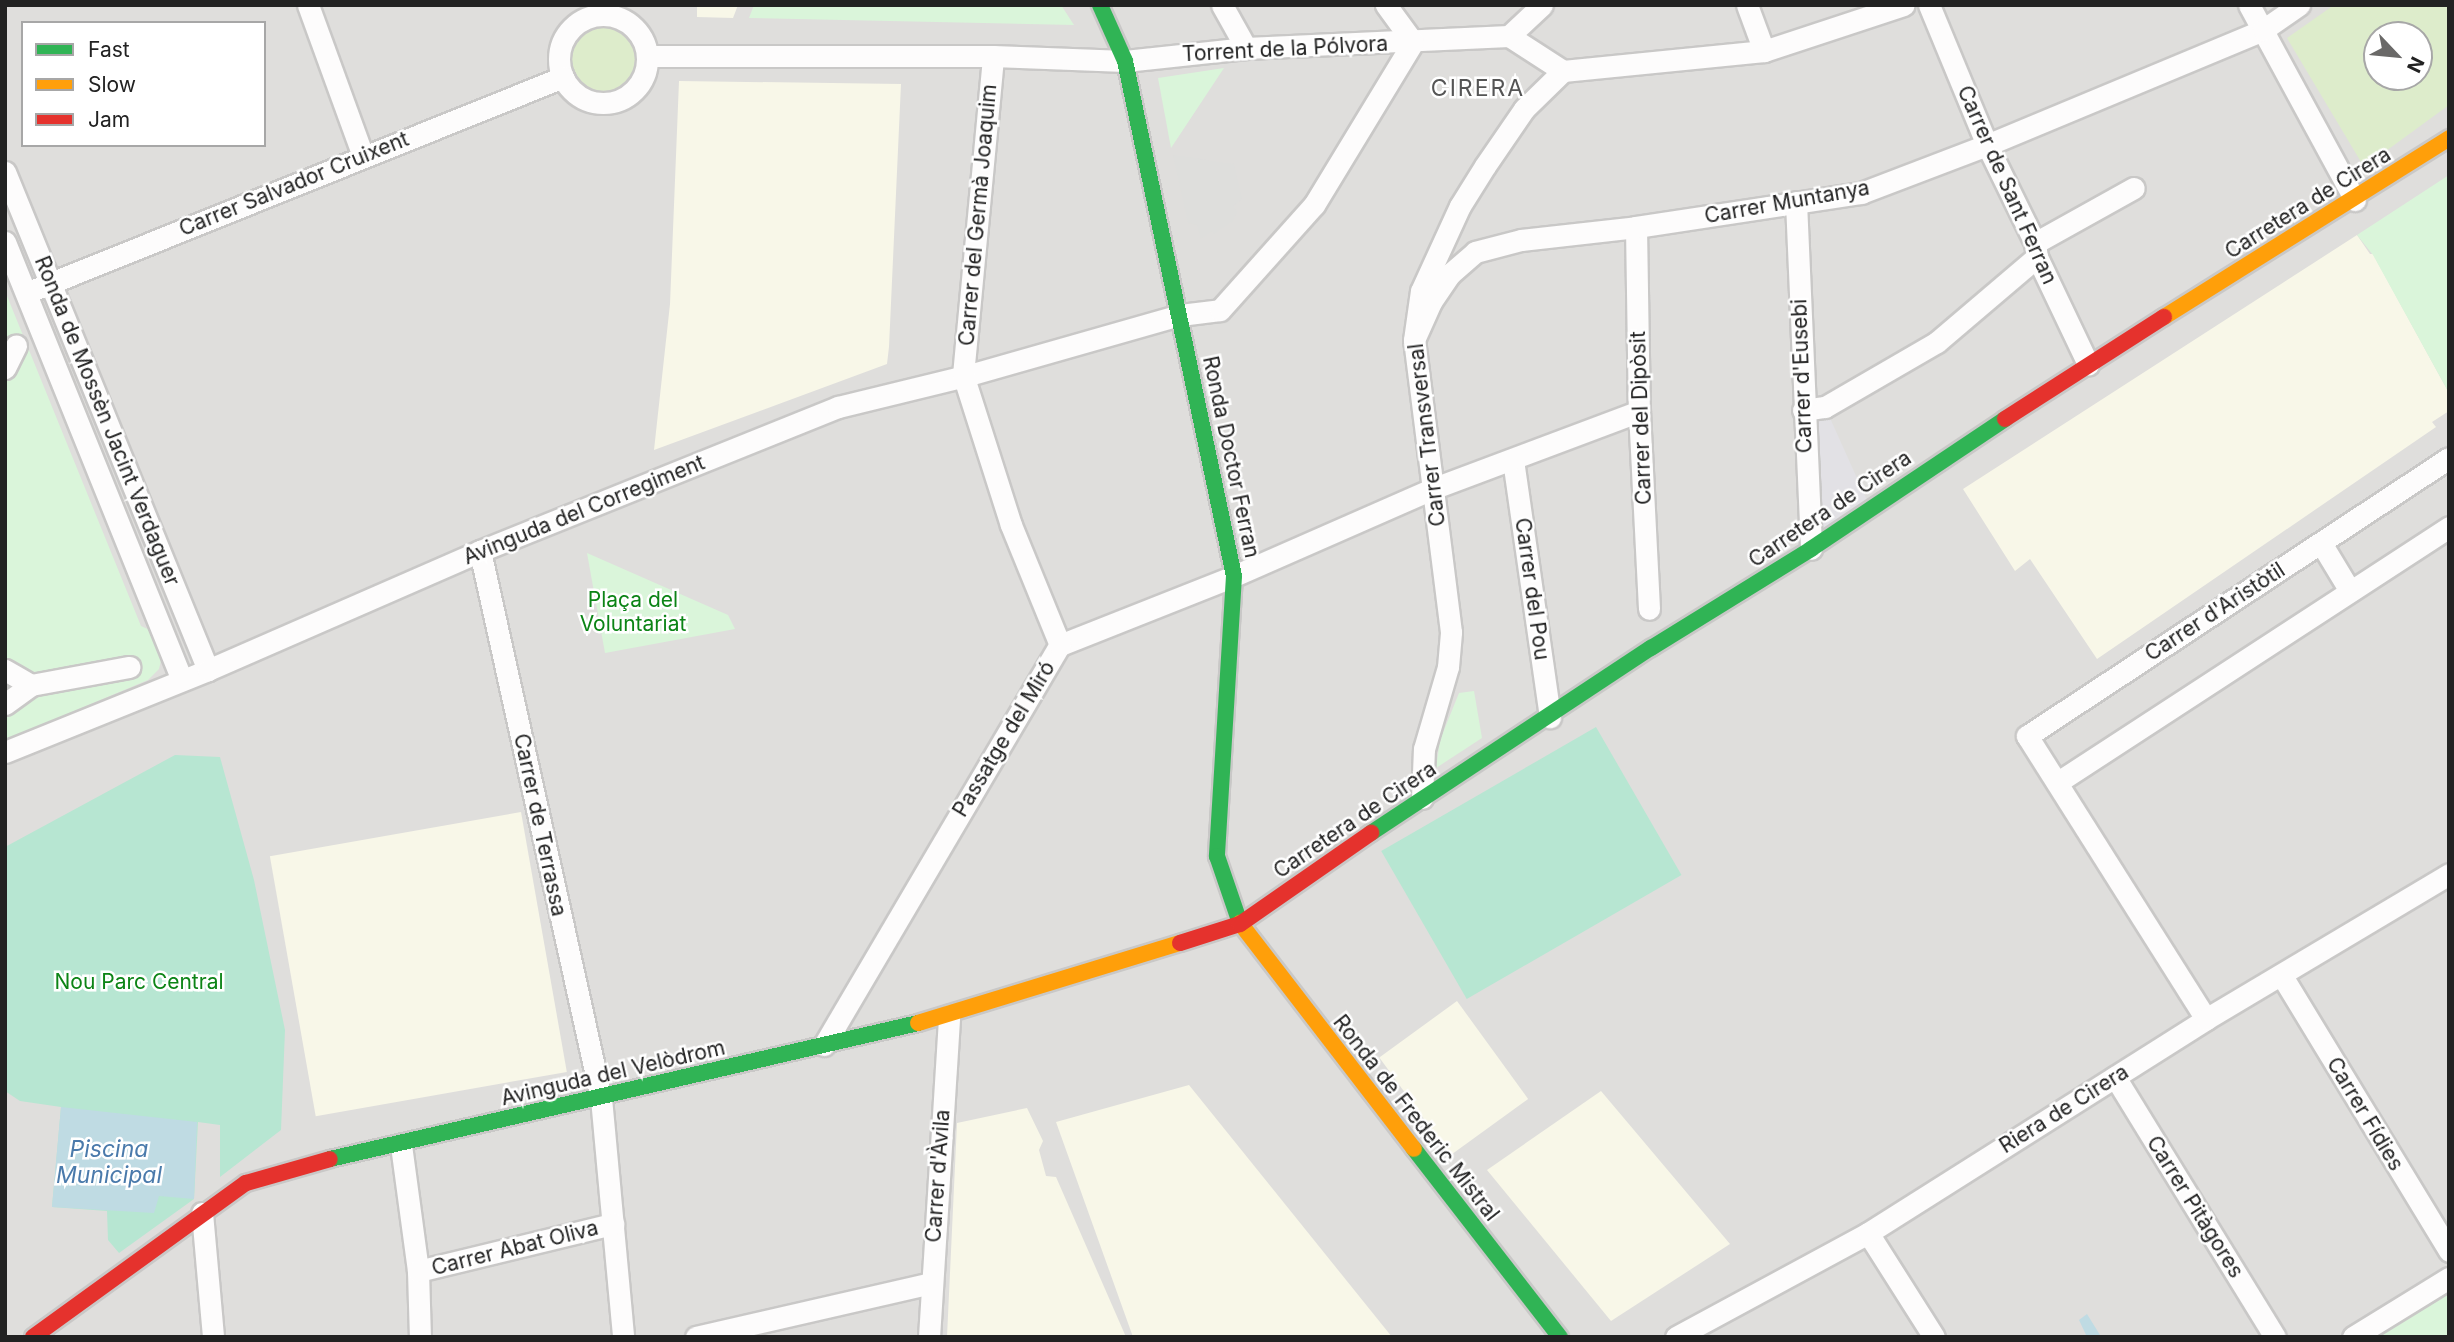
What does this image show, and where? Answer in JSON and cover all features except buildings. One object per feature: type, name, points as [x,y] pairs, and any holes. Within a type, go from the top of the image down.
[{"type":"street","points":[[307,5],[363,156]]},
{"type":"street","name":"Ronda Doctor Ferran","points":[[1100,5],[1125,61],[1234,576],[1217,856],[1240,924]]},
{"type":"street","points":[[1222,5],[1246,48]]},
{"type":"street","points":[[1386,5],[1412,42]]},
{"type":"street","points":[[1542,5],[1509,36],[1563,71],[1764,51],[1892,7]]},
{"type":"street","points":[[1747,5],[1764,51]]},
{"type":"street","name":"Carrer de Sant Ferran","points":[[1929,5],[1987,145],[2088,364]]},
{"type":"street","points":[[2249,5],[2355,200]]},
{"type":"street","name":"Carrer Muntanya","points":[[1414,340],[1432,302],[1450,274],[1475,252],[1521,240],[1636,227],[1861,193],[1987,145],[2263,30],[2300,5]]},
{"type":"street","points":[[590,11],[617,17],[629,23],[645,43],[648,56],[646,72],[639,85],[628,96],[614,102],[599,103],[584,99],[571,90],[559,63],[561,47],[577,23],[590,11]]},
{"type":"street","name":"Torrent de la Pólvora","points":[[648,56],[993,56],[1125,61],[1246,48],[1509,36]]},
{"type":"street","name":"Avinguda del Corregiment","points":[[5,752],[208,670],[480,551],[838,407],[1180,315],[1220,310],[1314,205],[1412,42]]},
{"type":"street","name":"Carrer del Germà Joaquim","points":[[963,375],[993,56]]},
{"type":"street","name":"Carrer Transversal","points":[[1422,798],[1424,749],[1448,667],[1451,632],[1414,340],[1420,291],[1460,206],[1524,109],[1563,71]]},
{"type":"street","name":"Carrer Salvador Cruixent","points":[[26,293],[563,77]]},
{"type":"street","name":"Carretera de Cirera","points":[[1240,924],[1422,798],[1550,717],[1651,648],[1811,550],[1870,507],[2088,364],[2355,200],[2449,138]]},
{"type":"street","name":"Ronda de Mossèn Jacint Verdaguer","points":[[5,172],[208,670]]},
{"type":"street","points":[[1803,410],[1825,407],[1937,342],[2036,250],[2134,188]]},
{"type":"street","name":"Carrer d'Eusebi","points":[[1796,202],[1811,550]]},
{"type":"street","name":"Carrer del Dipòsit","points":[[1636,227],[1639,411],[1649,609]]},
{"type":"street","name":"Ronda de Mossèn Jacint Verdaguer","points":[[5,242],[182,680]]},
{"type":"street","points":[[5,368],[16,345]]},
{"type":"street","name":"Passatge del Miró","points":[[824,1045],[1060,645],[1011,525],[963,375]]},
{"type":"street","points":[[1060,645],[1234,576],[1432,489],[1639,411]]},
{"type":"street","name":"Carrer d'Aristòtil","points":[[2206,1019],[2027,736],[2449,458]]},
{"type":"street","name":"Carrer del Pou","points":[[1513,460],[1550,717]]},
{"type":"street","points":[[2058,782],[2449,527]]},
{"type":"street","points":[[2321,543],[2350,591]]},
{"type":"street","name":"Carrer de Terrassa","points":[[480,551],[601,1098],[623,1337]]},
{"type":"street","points":[[5,704],[32,685],[129,667]]},
{"type":"street","points":[[5,670],[32,685]]},
{"type":"street","name":"Riera de Cirera","points":[[1675,1337],[1868,1233],[2206,1019],[2449,874]]},
{"type":"street","name":"Avinguda del Velòdrom","points":[[33,1337],[246,1183],[286,1169],[401,1145],[948,1016],[1240,924]]},
{"type":"street","name":"Ronda de Frederic Mistral","points":[[1240,924],[1559,1337]]},
{"type":"street","name":"Carrer Fídies","points":[[2282,976],[2449,1251]]},
{"type":"street","name":"Carrer d'Àvila","points":[[929,1337],[948,1016]]},
{"type":"street","name":"Carrer Pitàgores","points":[[2115,1077],[2275,1337]]},
{"type":"street","points":[[401,1145],[418,1271],[420,1337]]},
{"type":"street","points":[[202,1213],[213,1337]]},
{"type":"street","name":"Carrer Abat Oliva","points":[[418,1271],[613,1224]]},
{"type":"street","points":[[1868,1233],[1934,1337]]},
{"type":"street","points":[[2353,1337],[2449,1278]]},
{"type":"street","points":[[696,1337],[931,1283]]},
{"type":"shaded area","points":[[5,5],[2449,5],[2449,1337],[5,1337]]},
{"type":"shaded area","points":[[697,5],[738,5],[733,18],[697,17]]},
{"type":"shaded area","points":[[679,81],[901,84],[889,347],[887,364],[654,450],[670,304]]},
{"type":"shaded area","points":[[1173,155],[1234,164],[1242,199],[1233,206],[1237,212],[1233,221],[1201,239],[1197,225],[1188,223]]},
{"type":"shaded area","points":[[2357,235],[2370,254],[2373,254],[2449,393],[2449,411],[2432,422],[2436,427],[2097,659],[2030,559],[2015,571],[1963,489]]},
{"type":"shaded area","points":[[1825,407],[1870,507],[1811,549],[1803,410]]},
{"type":"shaded area","points":[[521,812],[567,1072],[316,1116],[270,856]]},
{"type":"shaded area","points":[[1457,1001],[1528,1099],[1450,1155],[1379,1057]]},
{"type":"shaded area","points":[[1189,1085],[1392,1337],[1133,1337],[1056,1122]]},
{"type":"shaded area","points":[[1601,1091],[1730,1244],[1611,1321],[1487,1170]]},
{"type":"shaded area","points":[[1027,1108],[1043,1141],[1039,1150],[1046,1176],[1056,1177],[1126,1337],[947,1337],[957,1123]]},
{"type":"green space","points":[[754,5],[1061,5],[1074,25],[749,18]]},
{"type":"green space","points":[[2334,5],[2449,5],[2449,105],[2364,167],[2287,38]]},
{"type":"green space","points":[[605,26],[618,29],[629,36],[636,47],[639,60],[636,73],[629,84],[618,91],[605,94],[592,91],[581,84],[574,73],[571,60],[574,47],[581,36],[592,29]]},
{"type":"green space","points":[[1224,68],[1171,148],[1158,78]]},
{"type":"green space","points":[[2449,175],[2449,393],[2373,255],[2357,235]]},
{"type":"green space","points":[[5,291],[141,626],[152,631],[162,656],[159,669],[148,680],[5,740]]},
{"type":"green space","name":"Plaça del Voluntariat","points":[[587,553],[728,615],[735,629],[605,653]]},
{"type":"green space","points":[[1474,691],[1482,738],[1436,768],[1440,740],[1459,693]]},
{"type":"green space","points":[[1596,727],[1682,875],[1467,999],[1381,851]]},
{"type":"green space","name":"Nou Parc Central","points":[[175,755],[220,757],[254,880],[285,1030],[281,1130],[220,1177],[220,1125],[198,1122],[194,1199],[119,1253],[108,1240],[107,1211],[52,1207],[61,1107],[20,1101],[5,1091],[5,847]]},
{"type":"green space","points":[[2449,1284],[2449,1337],[2377,1337],[2441,1299],[2437,1291]]},
{"type":"water","name":"Piscina Municipal","points":[[61,1107],[197,1122],[194,1199],[159,1196],[154,1213],[52,1207]]},
{"type":"water","points":[[2087,1314],[2100,1335],[2087,1337],[2079,1320]]},
{"type":"traffic: fast","points":[[1100,5],[1125,61],[1234,576],[1217,856],[1240,923]]},
{"type":"traffic: fast","points":[[1371,833],[1651,648],[1811,549],[2005,419]]},
{"type":"traffic: fast","points":[[330,1159],[918,1023]]},
{"type":"traffic: fast","points":[[1414,1149],[1560,1337]]},
{"type":"traffic: slow","points":[[2164,317],[2449,138]]},
{"type":"traffic: slow","points":[[1240,923],[1414,1149]]},
{"type":"traffic: slow","points":[[918,1023],[1180,943]]},
{"type":"traffic: jam","points":[[2005,419],[2164,317]]},
{"type":"traffic: jam","points":[[1180,943],[1240,924],[1371,833]]},
{"type":"traffic: jam","points":[[33,1337],[246,1183],[330,1159]]},
{"type":"district","name":"CIRERA","points":[[1478,88]]}]
